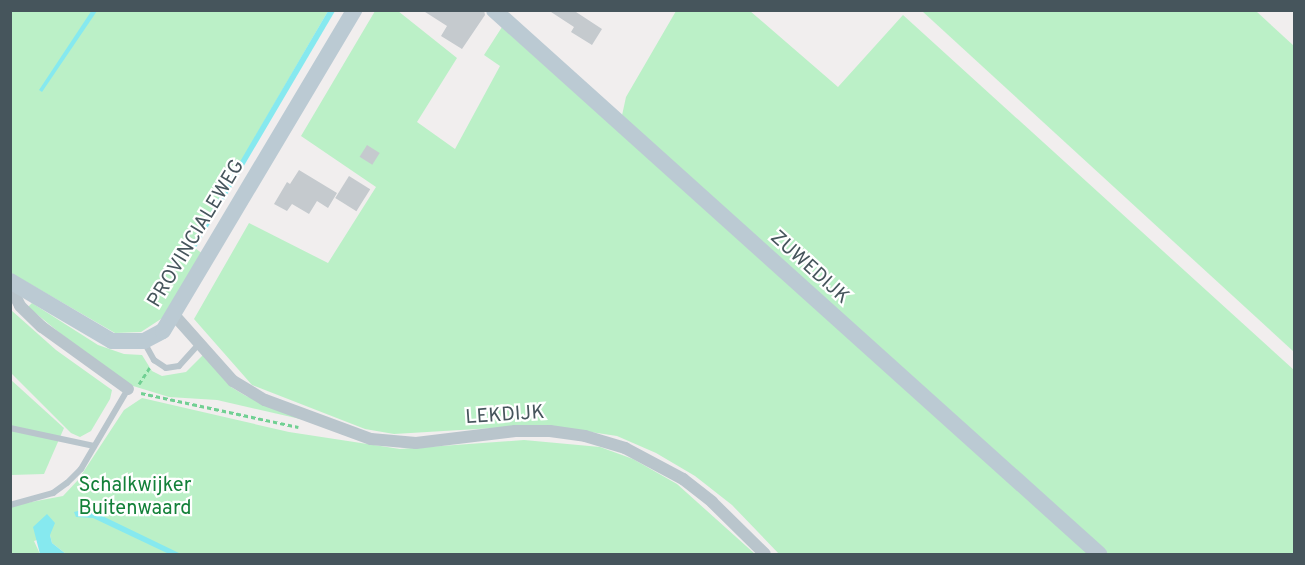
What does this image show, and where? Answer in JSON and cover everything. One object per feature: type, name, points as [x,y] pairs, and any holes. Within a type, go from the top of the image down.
[{"type":"street","name":"PROVINCIALEWEG","points":[[144,340],[163,331],[175,316],[354,10]]},
{"type":"street","name":"ZUWEDIJK","points":[[494,10],[1099,555]]},
{"type":"street","points":[[10,282],[94,334],[112,341],[144,340]]},
{"type":"street","points":[[10,286],[20,306],[42,327],[134,388]]},
{"type":"street","name":"LEKDIJK","points":[[175,316],[198,345],[233,381],[266,400],[371,439],[416,443],[515,431],[550,431],[585,436],[625,448],[683,479],[712,502],[765,555]]},
{"type":"lane","points":[[144,340],[154,360],[166,368],[179,366],[198,345]]},
{"type":"lane","points":[[10,505],[53,493],[67,483],[81,469],[134,388]]},
{"type":"lane","points":[[10,428],[94,446]]},
{"type":"path","points":[[147,371],[134,388],[308,429]]},
{"type":"green space","points":[[11,11],[328,11],[192,246],[203,254],[164,317],[141,332],[115,333],[11,273]]},
{"type":"green space","points":[[375,11],[398,11],[457,58],[417,122],[455,149],[500,66],[484,55],[502,27],[1090,554],[779,554],[732,505],[695,476],[656,453],[617,436],[544,425],[394,434],[365,429],[252,385],[194,319],[249,223],[328,263],[376,187],[301,136]]},
{"type":"green space","points":[[676,11],[750,11],[838,87],[903,15],[1294,370],[1294,554],[1108,554],[621,120],[626,97]]},
{"type":"green space","points":[[922,11],[1256,11],[1294,46],[1294,352]]},
{"type":"green space","points":[[32,303],[98,345],[124,354],[142,355],[152,371],[162,376],[186,372],[203,355],[231,387],[246,396],[309,421],[217,400],[169,397],[120,382],[28,307]]},
{"type":"green space","points":[[11,310],[56,350],[112,390],[110,399],[91,431],[80,437],[71,433],[11,373]]},
{"type":"green space","points":[[10,379],[64,428],[44,474],[11,475]]},
{"type":"green space","name":"Schalkwijker Buitenwaard","points":[[142,398],[289,432],[400,449],[524,440],[600,447],[633,459],[677,484],[755,554],[66,554],[52,543],[50,535],[34,541],[40,554],[11,554],[10,506],[63,496],[78,480],[124,410]]},
{"type":"water","points":[[92,10],[97,11],[42,92],[39,90]]},
{"type":"water","points":[[328,11],[335,11],[195,249],[191,246]]},
{"type":"water","points":[[86,509],[181,554],[169,554],[93,518],[76,517],[74,512]]},
{"type":"water","points":[[47,514],[55,523],[50,535],[52,543],[66,554],[40,554],[33,527]]},
{"type":"building","points":[[422,10],[484,10],[485,15],[462,49],[441,36],[447,26]]},
{"type":"building","points":[[548,10],[573,10],[602,29],[592,45],[571,32],[574,27]]},
{"type":"building","points":[[367,145],[380,153],[372,165],[360,157]]},
{"type":"building","points":[[299,170],[337,193],[328,208],[317,201],[309,214],[292,204],[287,211],[274,204],[287,182],[290,184]]},
{"type":"building","points":[[349,176],[370,189],[356,211],[335,198]]}]
